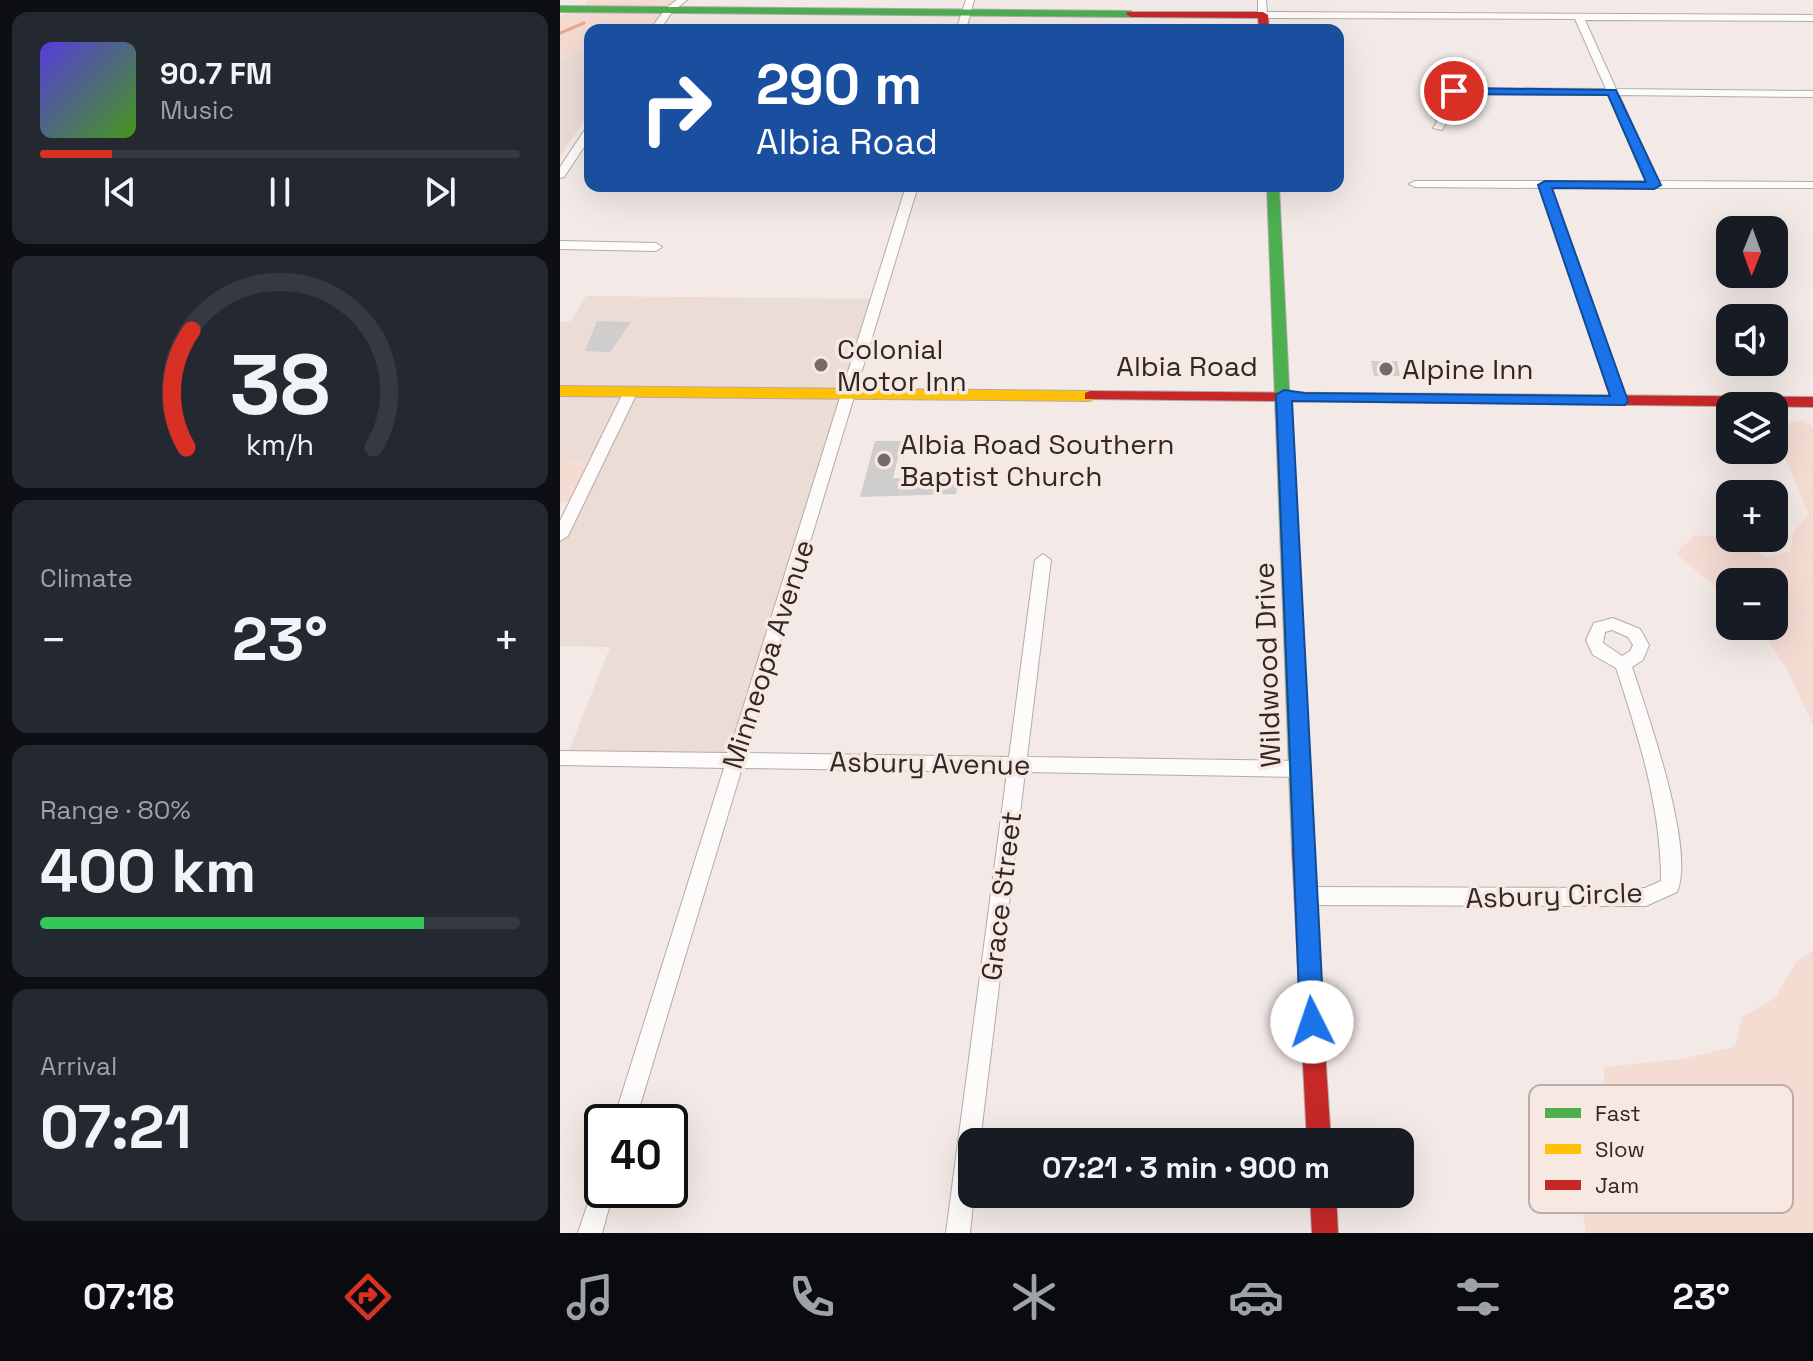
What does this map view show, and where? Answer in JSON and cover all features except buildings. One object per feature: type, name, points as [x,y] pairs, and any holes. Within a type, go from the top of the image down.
[{"type":"street","points":[[560,9],[676,5],[966,14],[1813,18]]},
{"type":"street","points":[[660,24],[676,5]]},
{"type":"street","points":[[1579,17],[1654,185]]},
{"type":"street","points":[[1438,128],[1442,122],[1435,97],[1444,91],[1813,94]]},
{"type":"street","points":[[560,175],[584,139]]},
{"type":"street","points":[[1415,184],[1813,185]]},
{"type":"street","points":[[1545,185],[1620,401]]},
{"type":"street","name":"Minneopa Avenue","points":[[630,1104],[910,192]]},
{"type":"street","name":"Wildwood Drive","points":[[1273,192],[1304,896],[1318,1128]]},
{"type":"street","points":[[560,245],[656,247]]},
{"type":"street","name":"Albia Road","points":[[560,391],[1813,402]]},
{"type":"street","points":[[560,536],[631,391]]},
{"type":"street","name":"Grace Street","points":[[958,1233],[1043,560]]},
{"type":"street","name":"Asbury Circle","points":[[1304,896],[1646,897],[1670,886],[1671,853],[1666,816],[1623,664]]},
{"type":"street","name":"Asbury Avenue","points":[[560,758],[1300,769]]},
{"type":"street","points":[[590,1233],[598,1208]]},
{"type":"street","points":[[1324,1208],[1325,1233]]},
{"type":"shaded area","points":[[588,0],[683,0],[661,24],[584,24],[584,50],[560,60],[560,16],[585,6]]},
{"type":"shaded area","points":[[584,50],[584,121],[560,156],[560,60]]},
{"type":"shaded area","points":[[586,296],[878,299],[735,759],[566,758],[610,647],[560,646],[560,539],[597,460],[560,462],[560,322],[571,321]]},
{"type":"shaded area","points":[[1802,420],[1813,427],[1813,725],[1786,668],[1768,640],[1788,640],[1788,568],[1716,568],[1716,587],[1676,554],[1694,535],[1716,537],[1716,552],[1757,552],[1765,557],[1790,552],[1793,533],[1809,514],[1787,464],[1788,423]]},
{"type":"shaded area","points":[[597,459],[578,500],[560,503],[560,462]]},
{"type":"shaded area","points":[[1813,951],[1813,1233],[1586,1233],[1583,1213],[1793,1213],[1793,1085],[1604,1085],[1604,1067],[1681,1059],[1735,1047],[1742,1017],[1775,998],[1796,962]]},
{"type":"waterway","points":[[560,33],[584,23]]},
{"type":"traffic: fast","points":[[560,9],[1131,14]]},
{"type":"traffic: fast","points":[[1273,192],[1302,850]]},
{"type":"traffic: slow","points":[[560,391],[1090,396]]},
{"type":"traffic: jam","points":[[1131,14],[1263,15],[1264,24]]},
{"type":"traffic: jam","points":[[1090,396],[1813,402]]},
{"type":"traffic: jam","points":[[1302,850],[1318,1128]]},
{"type":"traffic: jam","points":[[1324,1208],[1325,1233]]},
{"type":"place","name":"Colonial Motor Inn","points":[[821,365]]},
{"type":"place","name":"Alpine Inn","points":[[1386,369]]},
{"type":"place","name":"Albia Road Southern Baptist Church","points":[[884,460]]},
{"type":"route","points":[[1312,1022],[1284,395],[1305,398],[1620,401],[1545,185],[1654,185],[1612,92],[1454,91]]}]
